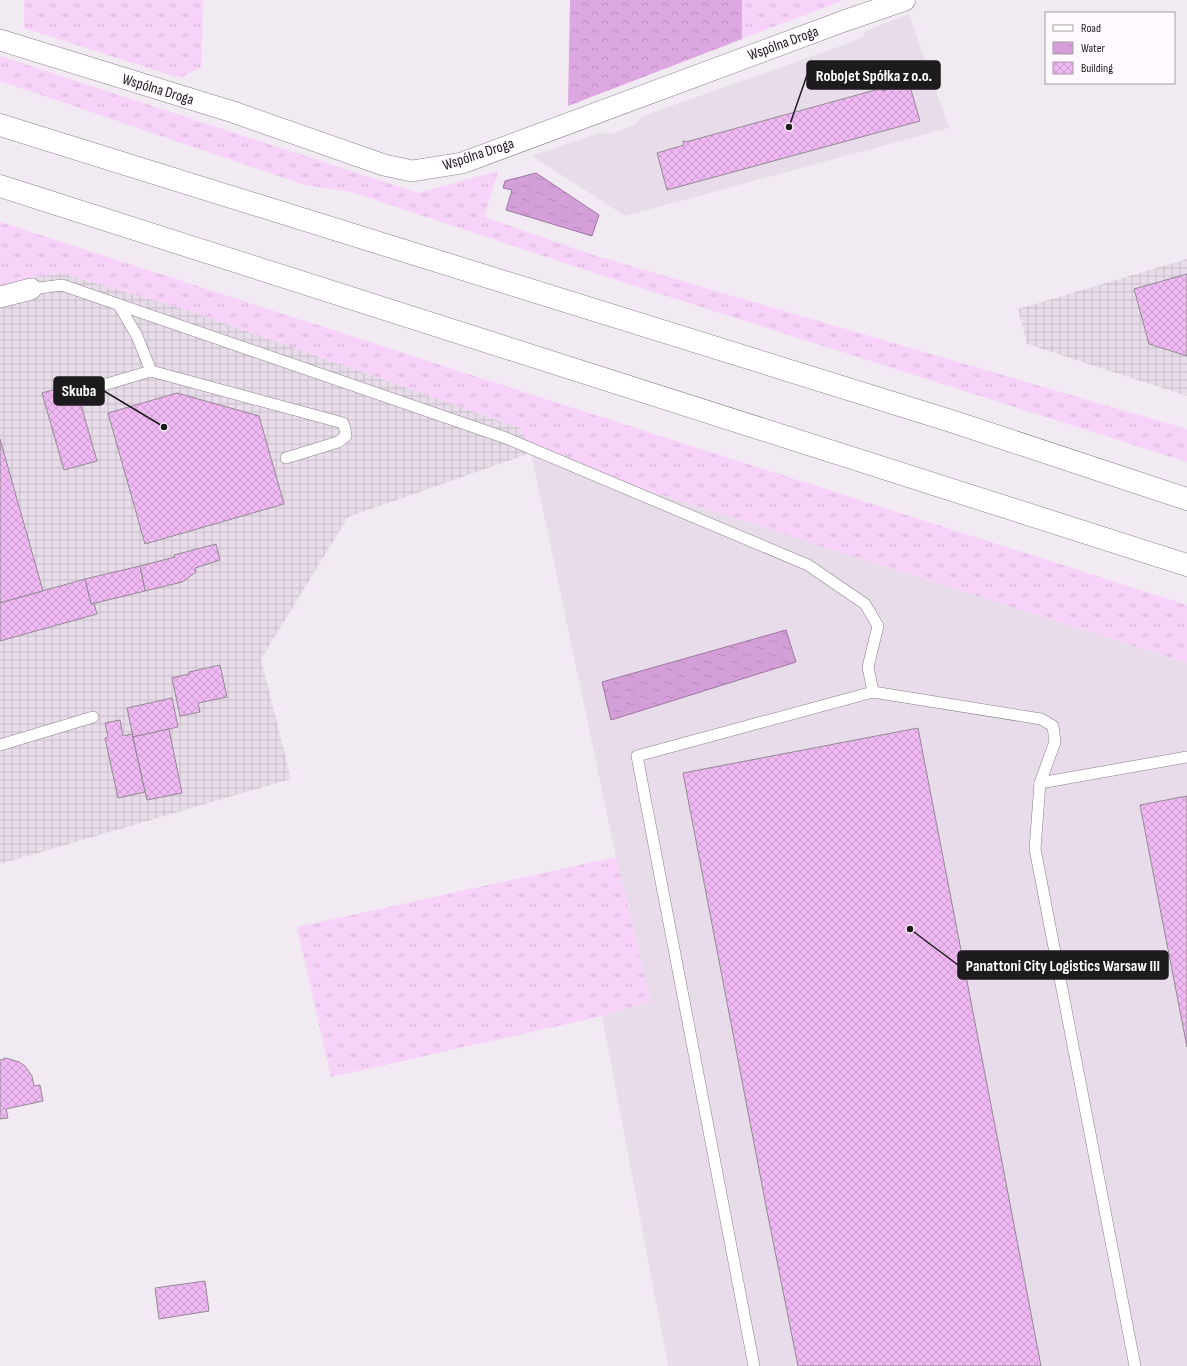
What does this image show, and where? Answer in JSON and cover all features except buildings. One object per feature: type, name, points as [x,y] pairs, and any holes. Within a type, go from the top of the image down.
[{"type":"highway","points":[[0,125],[951,421],[1187,499]]},
{"type":"highway","points":[[0,186],[1187,565]]},
{"type":"street","name":"Wspólna Droga","points":[[0,40],[233,112],[384,165],[412,171],[462,162],[905,0]]},
{"type":"street","points":[[0,297],[31,289]]},
{"type":"lane","points":[[31,289],[62,285],[506,438],[808,565],[865,604],[878,626],[868,667],[873,692]]},
{"type":"lane","points":[[119,305],[137,336],[151,371]]},
{"type":"lane","points":[[93,388],[151,371],[343,423],[346,436],[338,442],[286,458]]},
{"type":"lane","points":[[754,1366],[637,756],[873,692],[1041,719],[1053,726],[1055,742],[1040,783],[1036,849],[1135,1366]]},
{"type":"lane","points":[[0,745],[93,717]]},
{"type":"lane","points":[[1040,783],[1187,757]]},
{"type":"shaded area","points":[[909,14],[949,128],[625,216],[532,156],[601,132],[611,134],[636,124],[640,117],[852,42],[863,36],[866,31]]},
{"type":"shaded area","points":[[1187,259],[1187,396],[1027,344],[1018,309]]},
{"type":"shaded area","points":[[61,273],[190,311],[520,428],[531,453],[348,517],[261,659],[291,779],[0,864],[0,286],[34,277]]},
{"type":"shaded area","points":[[531,453],[1187,663],[1187,1366],[668,1366],[602,1016],[651,1001],[616,857]]},
{"type":"green space","points":[[24,0],[203,0],[201,67],[180,78],[24,28]]},
{"type":"green space","points":[[570,0],[742,0],[742,39],[568,106]]},
{"type":"green space","points":[[742,0],[844,0],[742,39]]},
{"type":"green space","points":[[0,56],[418,193],[498,171],[484,217],[593,255],[1187,429],[1187,462],[607,277],[352,192],[305,185],[0,81]]},
{"type":"green space","points":[[0,222],[1187,605],[1187,663],[531,453],[520,428],[190,311],[61,273],[34,277],[0,286]]},
{"type":"green space","points":[[616,857],[651,1001],[602,1016],[331,1077],[297,927]]},
{"type":"water","points":[[536,173],[599,215],[592,236],[506,210],[512,190],[503,188],[505,181]]},
{"type":"water","points":[[786,630],[796,662],[611,720],[602,682]]},
{"type":"place","name":"RoboJet Spółka z o.o.","points":[[789,127]]},
{"type":"place","name":"Skuba","points":[[164,427]]},
{"type":"place","name":"Panattoni City Logistics Warsaw III","points":[[910,929]]}]
